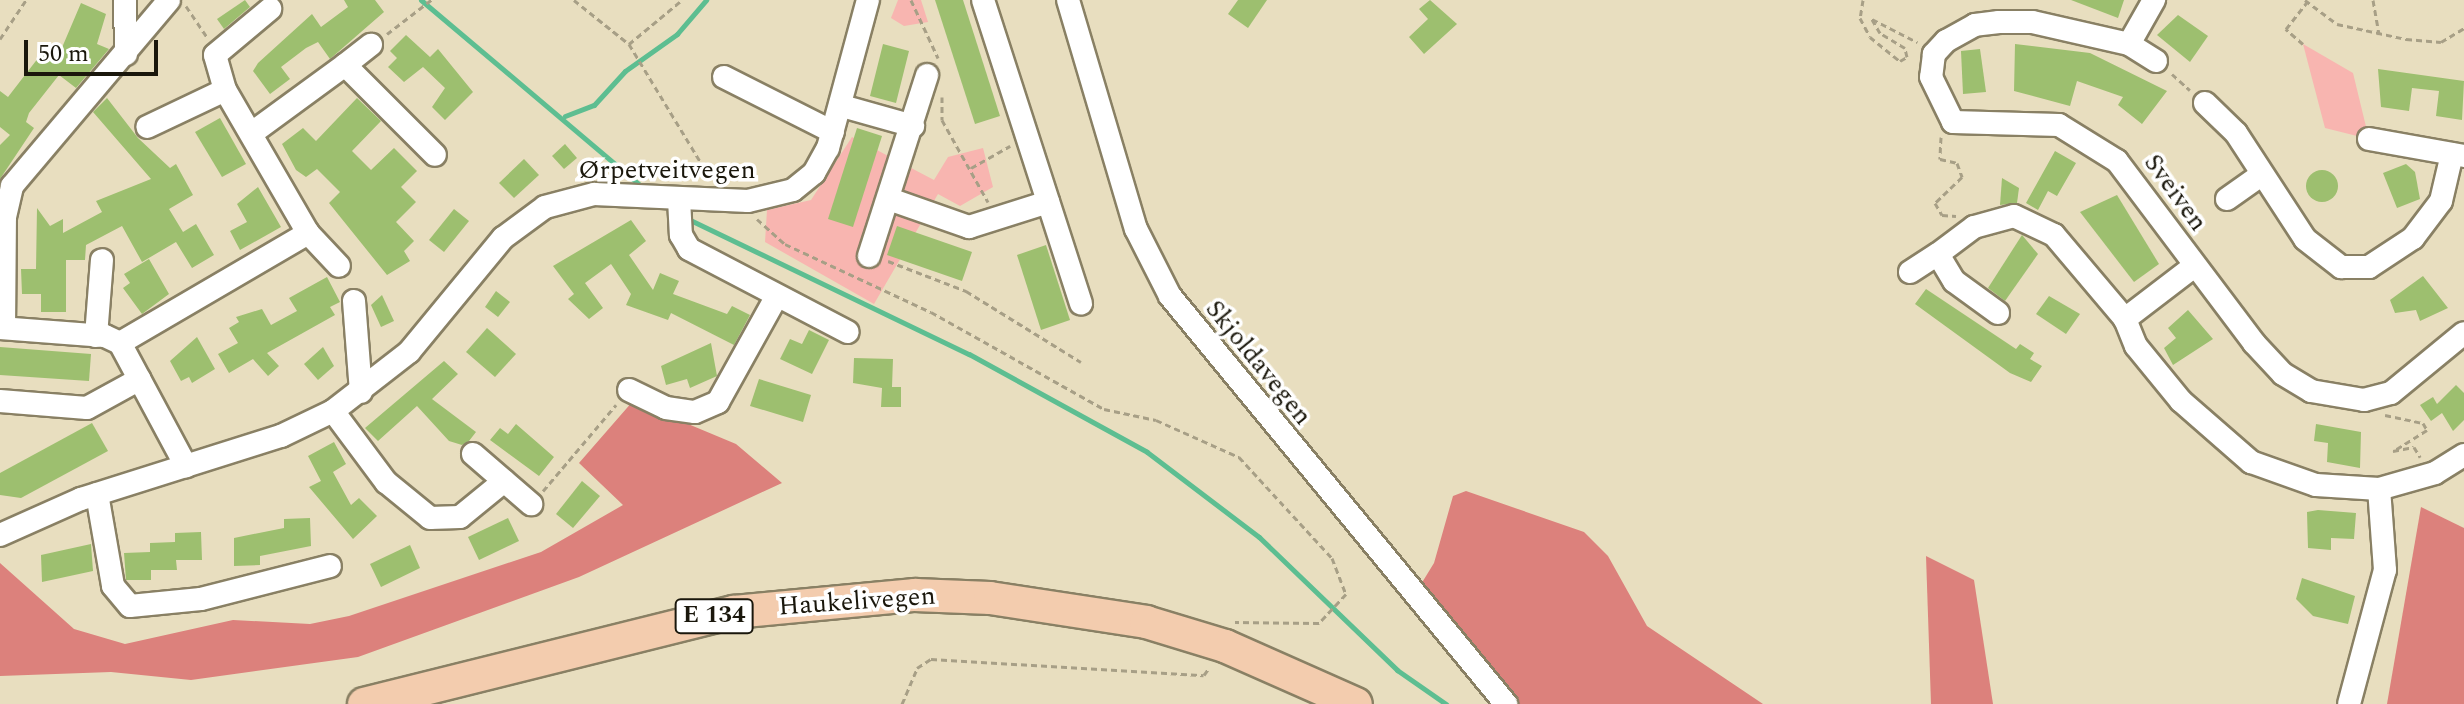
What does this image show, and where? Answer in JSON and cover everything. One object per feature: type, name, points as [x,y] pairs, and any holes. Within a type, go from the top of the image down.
[{"type":"highway","name":"Haukelivegen","points":[[364,704],[694,620],[781,605],[915,595],[990,598],[1072,612],[1107,613],[1225,646],[1356,704]]},
{"type":"highway","name":"Haukelivegen","points":[[1072,612],[1219,660],[1313,704]]},
{"type":"street","points":[[125,0],[126,54]]},
{"type":"street","points":[[169,0],[126,54],[66,115],[12,186],[5,217],[2,328],[96,336],[120,343],[186,466]]},
{"type":"street","name":"Ørpetveitvegen","points":[[0,535],[97,494],[281,436],[333,411],[409,352],[524,219],[566,199],[594,194],[748,201],[779,196],[804,183],[822,161],[833,132],[868,0]]},
{"type":"street","points":[[983,0],[1081,304]]},
{"type":"street","name":"Skjoldavegen","points":[[1068,0],[1136,229],[1170,296],[1506,704]]},
{"type":"street","points":[[2129,44],[2154,0]]},
{"type":"street","points":[[270,9],[215,55],[225,90],[308,233],[339,266]]},
{"type":"street","points":[[1948,116],[1931,77],[1934,54],[1958,31],[1999,22],[2043,24],[2129,44],[2156,61]]},
{"type":"street","points":[[252,133],[371,45]]},
{"type":"street","points":[[345,65],[435,155]]},
{"type":"street","points":[[869,256],[927,75]]},
{"type":"street","points":[[724,77],[833,132]]},
{"type":"street","points":[[147,127],[225,90]]},
{"type":"street","points":[[2205,103],[2236,133],[2261,175],[2319,254],[2341,267],[2369,267],[2413,238],[2441,201],[2458,155],[2369,139]]},
{"type":"street","points":[[842,106],[913,126]]},
{"type":"street","name":"Sveiven","points":[[1948,116],[1968,126],[2059,125],[2085,138],[2117,161],[2144,192],[2193,267],[2283,374],[2334,398],[2378,396],[2412,379],[2464,333]]},
{"type":"street","points":[[2227,199],[2261,175]]},
{"type":"street","points":[[679,199],[681,235],[689,249],[775,299],[848,332]]},
{"type":"street","points":[[889,199],[969,227],[1048,202]]},
{"type":"street","points":[[1910,272],[1974,227],[2014,216],[2031,220],[2076,257],[2125,319],[2136,346],[2181,401],[2251,462],[2316,485],[2379,489],[2429,474],[2464,455]]},
{"type":"street","points":[[120,343],[308,233]]},
{"type":"street","points":[[1938,254],[1954,281],[1998,313]]},
{"type":"street","points":[[96,336],[102,260]]},
{"type":"street","points":[[2125,319],[2193,267]]},
{"type":"street","points":[[629,390],[666,408],[695,412],[718,402],[775,299]]},
{"type":"street","points":[[354,301],[361,392]]},
{"type":"street","points":[[0,401],[87,408],[140,379]]},
{"type":"street","points":[[333,411],[386,482],[430,518],[460,517],[504,481]]},
{"type":"street","points":[[473,454],[531,504]]},
{"type":"street","points":[[2349,704],[2362,670],[2385,570],[2379,489]]},
{"type":"street","points":[[97,494],[113,586],[130,606],[251,589],[330,566]]},
{"type":"path","points":[[0,39],[26,0]]},
{"type":"path","points":[[181,0],[215,55]]},
{"type":"path","points":[[574,0],[629,44],[646,65],[717,188]]},
{"type":"path","points":[[629,44],[682,0]]},
{"type":"path","points":[[911,0],[923,23]]},
{"type":"path","points":[[1863,0],[1860,18],[1870,37],[1900,61],[1907,57],[1905,48],[1880,33],[1875,17],[1934,54]]},
{"type":"path","points":[[2373,0],[2379,34]]},
{"type":"path","points":[[371,45],[431,1]]},
{"type":"path","points":[[2303,44],[2286,29],[2306,1],[2337,24],[2379,34],[2441,42],[2464,28]]},
{"type":"path","points":[[2156,61],[2205,103]]},
{"type":"path","points":[[1948,116],[1939,154],[1957,163],[1962,177],[1940,192],[1936,207],[1942,215],[1968,216],[1974,227]]},
{"type":"path","points":[[970,169],[1027,136]]},
{"type":"path","points":[[962,153],[983,193]]},
{"type":"path","points":[[748,201],[769,233],[833,270],[931,312],[1104,409],[1144,416],[1231,451],[1332,558],[1345,587],[1340,608],[1319,623],[1241,619],[1228,627]]},
{"type":"path","points":[[869,256],[966,291],[1081,362]]},
{"type":"path","points":[[531,504],[629,390]]},
{"type":"path","points":[[2378,396],[2393,419],[2423,423],[2427,430],[2393,451],[2400,455],[2414,447],[2429,474]]},
{"type":"path","points":[[902,704],[917,668],[931,659],[1204,675],[1209,668]]},
{"type":"shaded area","points":[[898,0],[921,0],[928,22],[904,26],[891,18]]},
{"type":"shaded area","points":[[2303,44],[2353,73],[2369,139],[2325,128]]},
{"type":"shaded area","points":[[852,137],[934,180],[948,157],[983,148],[993,187],[960,206],[938,194],[874,304],[765,242],[767,210],[811,200]]},
{"type":"shaded area","points":[[633,401],[736,444],[782,483],[579,577],[358,657],[191,680],[111,672],[0,676],[0,563],[74,629],[125,644],[233,620],[310,624],[349,616],[541,552],[623,505],[579,463]]},
{"type":"shaded area","points":[[1466,491],[1584,532],[1608,556],[1647,626],[1763,704],[1510,704],[1415,594],[1434,563],[1453,496]]},
{"type":"shaded area","points":[[2421,507],[2464,528],[2464,704],[2387,704]]},
{"type":"shaded area","points":[[1926,556],[1974,580],[1993,704],[1931,704]]},
{"type":"building","points":[[245,0],[250,7],[224,29],[217,19]]},
{"type":"building","points":[[344,0],[375,0],[384,12],[330,59],[318,42],[306,48],[281,67],[290,79],[270,94],[253,71],[258,63],[312,14],[321,27],[348,7]]},
{"type":"building","points":[[935,0],[963,0],[1000,116],[975,124]]},
{"type":"building","points":[[1238,0],[1267,0],[1248,28],[1228,14]]},
{"type":"building","points":[[1430,0],[1457,24],[1424,54],[1409,37],[1428,19],[1419,9]]},
{"type":"building","points":[[2071,0],[2124,0],[2118,18]]},
{"type":"building","points":[[81,3],[106,14],[97,44],[109,49],[76,88],[59,75],[29,113],[26,122],[34,128],[0,179],[0,145],[10,135],[0,127],[0,91],[8,97],[42,53],[55,64]]},
{"type":"building","points":[[2178,15],[2208,36],[2190,62],[2157,35]]},
{"type":"building","points":[[406,35],[430,57],[438,49],[473,92],[445,120],[432,107],[445,88],[423,67],[404,82],[388,67],[397,58],[390,51]]},
{"type":"building","points":[[883,44],[909,51],[896,103],[870,96]]},
{"type":"building","points":[[2015,44],[2090,53],[2167,91],[2142,124],[2118,105],[2123,97],[2077,81],[2070,106],[2014,91]]},
{"type":"building","points":[[1980,49],[1986,92],[1963,94],[1961,51]]},
{"type":"building","points":[[2378,69],[2464,81],[2462,120],[2436,116],[2439,91],[2412,88],[2409,111],[2381,107]]},
{"type":"building","points":[[107,98],[138,138],[170,168],[176,164],[193,195],[169,209],[183,232],[196,224],[214,255],[192,268],[176,242],[142,262],[122,226],[86,245],[85,260],[66,260],[66,312],[41,312],[41,294],[22,294],[21,269],[36,269],[37,208],[50,226],[63,219],[63,233],[102,212],[96,201],[151,179],[93,112]]},
{"type":"building","points":[[357,98],[381,121],[352,151],[371,170],[394,148],[417,171],[401,187],[416,202],[396,222],[414,241],[404,251],[410,261],[387,275],[329,203],[340,192],[317,169],[306,177],[296,170],[282,144],[303,128],[316,141]]},
{"type":"building","points":[[220,118],[246,164],[222,177],[195,132]]},
{"type":"building","points":[[857,128],[882,136],[853,227],[828,219]]},
{"type":"building","points":[[565,144],[577,158],[564,169],[552,156]]},
{"type":"building","points":[[2055,151],[2076,163],[2057,196],[2048,191],[2038,210],[2026,203]]},
{"type":"building","points":[[524,159],[539,175],[514,198],[499,183]]},
{"type":"building","points":[[2406,164],[2415,172],[2420,199],[2397,208],[2383,173]]},
{"type":"building","points":[[2322,170],[2333,175],[2338,186],[2333,197],[2322,202],[2311,197],[2306,186],[2311,175]]},
{"type":"building","points":[[2002,178],[2019,188],[2017,203],[2000,205]]},
{"type":"building","points":[[258,187],[281,227],[240,250],[230,231],[247,222],[237,204]]},
{"type":"building","points":[[2117,195],[2159,264],[2134,282],[2080,212]]},
{"type":"building","points":[[454,209],[469,221],[444,252],[429,240]]},
{"type":"building","points":[[631,220],[646,241],[629,255],[653,290],[660,273],[679,281],[673,294],[727,314],[732,306],[750,315],[734,345],[671,313],[668,320],[626,305],[631,294],[611,264],[585,283],[603,308],[589,319],[568,299],[574,294],[553,266]]},
{"type":"building","points":[[897,226],[972,252],[962,281],[887,255]]},
{"type":"building","points":[[2022,235],[2038,254],[2005,301],[1988,288]]},
{"type":"building","points":[[1046,245],[1070,320],[1041,330],[1017,255]]},
{"type":"building","points":[[149,259],[169,294],[142,314],[123,288],[130,283],[124,274]]},
{"type":"building","points":[[2423,276],[2448,308],[2420,321],[2416,310],[2395,313],[2390,300]]},
{"type":"building","points":[[327,277],[340,302],[330,307],[335,315],[267,353],[279,366],[268,376],[253,359],[229,373],[218,354],[238,343],[229,328],[239,322],[236,317],[262,309],[271,325],[297,311],[289,298]]},
{"type":"building","points":[[1926,289],[2016,349],[2020,344],[2034,353],[2030,359],[2042,366],[2031,382],[2010,373],[1915,304]]},
{"type":"building","points":[[496,291],[510,302],[498,317],[485,307]]},
{"type":"building","points":[[382,295],[394,321],[381,327],[371,305]]},
{"type":"building","points":[[2049,296],[2080,314],[2066,334],[2036,314]]},
{"type":"building","points":[[2188,310],[2213,339],[2173,365],[2164,348],[2176,338],[2168,328]]},
{"type":"building","points":[[487,328],[516,354],[495,377],[466,352]]},
{"type":"building","points":[[809,330],[829,340],[812,374],[780,359],[790,339],[802,344]]},
{"type":"building","points":[[197,337],[215,369],[192,383],[189,377],[181,381],[170,361]]},
{"type":"building","points":[[711,343],[717,376],[690,388],[687,379],[666,385],[661,366]]},
{"type":"building","points":[[0,347],[91,354],[89,381],[0,375]]},
{"type":"building","points":[[323,347],[334,366],[318,380],[304,364]]},
{"type":"building","points":[[854,358],[893,359],[892,387],[901,387],[901,407],[881,407],[882,388],[853,383]]},
{"type":"building","points":[[444,361],[458,374],[432,399],[476,432],[469,441],[462,445],[449,441],[417,406],[378,441],[365,428]]},
{"type":"building","points":[[759,379],[811,395],[803,422],[750,406]]},
{"type":"building","points":[[2456,385],[2464,393],[2464,420],[2453,431],[2442,413],[2431,421],[2420,405],[2433,397],[2437,404]]},
{"type":"building","points":[[92,423],[108,451],[21,498],[0,495],[0,473]]},
{"type":"building","points":[[516,424],[554,457],[539,476],[490,440],[500,428],[508,434]]},
{"type":"building","points":[[2316,424],[2361,432],[2360,468],[2327,462],[2328,443],[2314,441]]},
{"type":"building","points":[[334,442],[346,464],[333,472],[351,505],[359,498],[377,516],[353,539],[309,487],[321,481],[308,456]]},
{"type":"building","points":[[582,481],[600,496],[573,528],[556,514]]},
{"type":"building","points":[[2307,512],[2356,513],[2354,539],[2331,538],[2331,550],[2308,548]]},
{"type":"building","points":[[310,518],[311,546],[260,556],[260,565],[234,566],[234,538],[284,528],[284,519]]},
{"type":"building","points":[[508,518],[519,541],[479,560],[468,537]]},
{"type":"building","points":[[201,532],[202,560],[176,560],[177,570],[151,570],[151,580],[126,580],[124,553],[150,552],[150,543],[175,542],[175,533]]},
{"type":"building","points":[[91,544],[93,571],[42,582],[41,555]]},
{"type":"building","points":[[410,545],[420,568],[381,587],[370,564]]},
{"type":"building","points":[[2302,578],[2355,596],[2348,624],[2313,616],[2296,599]]},
{"type":"waterway","points":[[421,0],[642,187]]},
{"type":"waterway","points":[[565,116],[594,105],[625,71],[677,34],[706,0]]},
{"type":"waterway","points":[[686,218],[969,354],[1147,452],[1259,537],[1397,670],[1446,704]]}]
